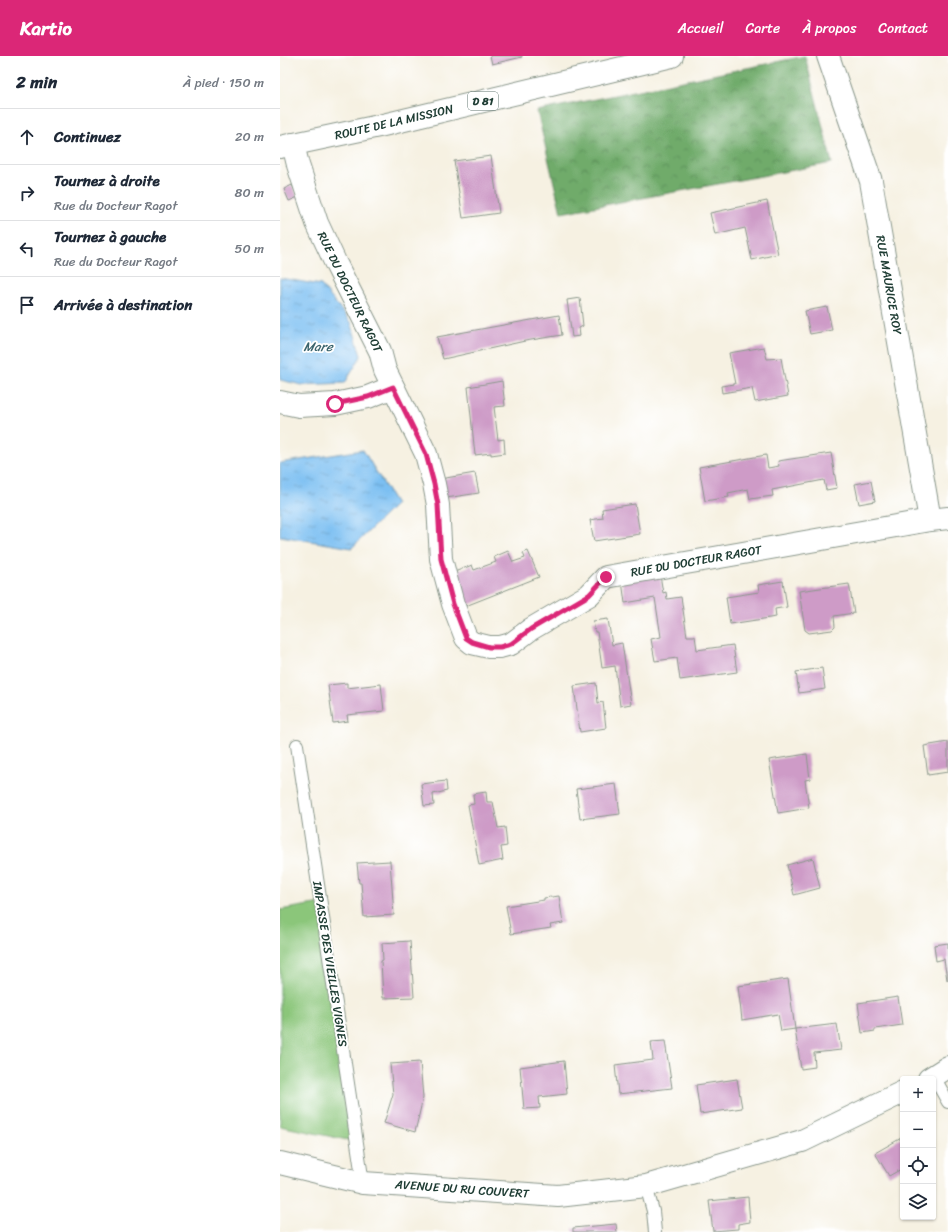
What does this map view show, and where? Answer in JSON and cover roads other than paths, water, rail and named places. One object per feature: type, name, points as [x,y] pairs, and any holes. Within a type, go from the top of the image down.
[{"type":"street","name":"ROUTE DE LA MISSION","points":[[286,145],[378,126],[672,56]]},
{"type":"street","name":"RUE MAURICE ROY","points":[[828,56],[871,181],[939,519]]},
{"type":"street","name":"RUE DU DOCTEUR RAGOT","points":[[286,145],[298,165],[317,223],[380,351],[385,370],[426,454],[438,505],[441,559],[453,604],[466,638],[472,642],[489,647],[500,647],[511,644],[531,629],[589,595],[606,577],[939,519]]},
{"type":"street","points":[[280,402],[299,406],[335,404],[368,397],[393,387]]},
{"type":"street","name":"AVENUE DU RU COUVERT","points":[[280,1163],[363,1183],[558,1196],[646,1186],[802,1141],[900,1093]]},
{"type":"lane","name":"IMPASSE DES VIEILLES VIGNES","points":[[297,745],[363,1183]]},
{"type":"lane","points":[[937,1074],[948,1102]]},
{"type":"lane","points":[[646,1186],[653,1211],[655,1232]]},
{"type":"water","name":"Mare","points":[[280,278],[321,285],[351,322],[361,356],[345,383],[302,385],[280,380]]},
{"type":"water","points":[[363,450],[396,504],[352,548],[280,536],[280,463]]}]
